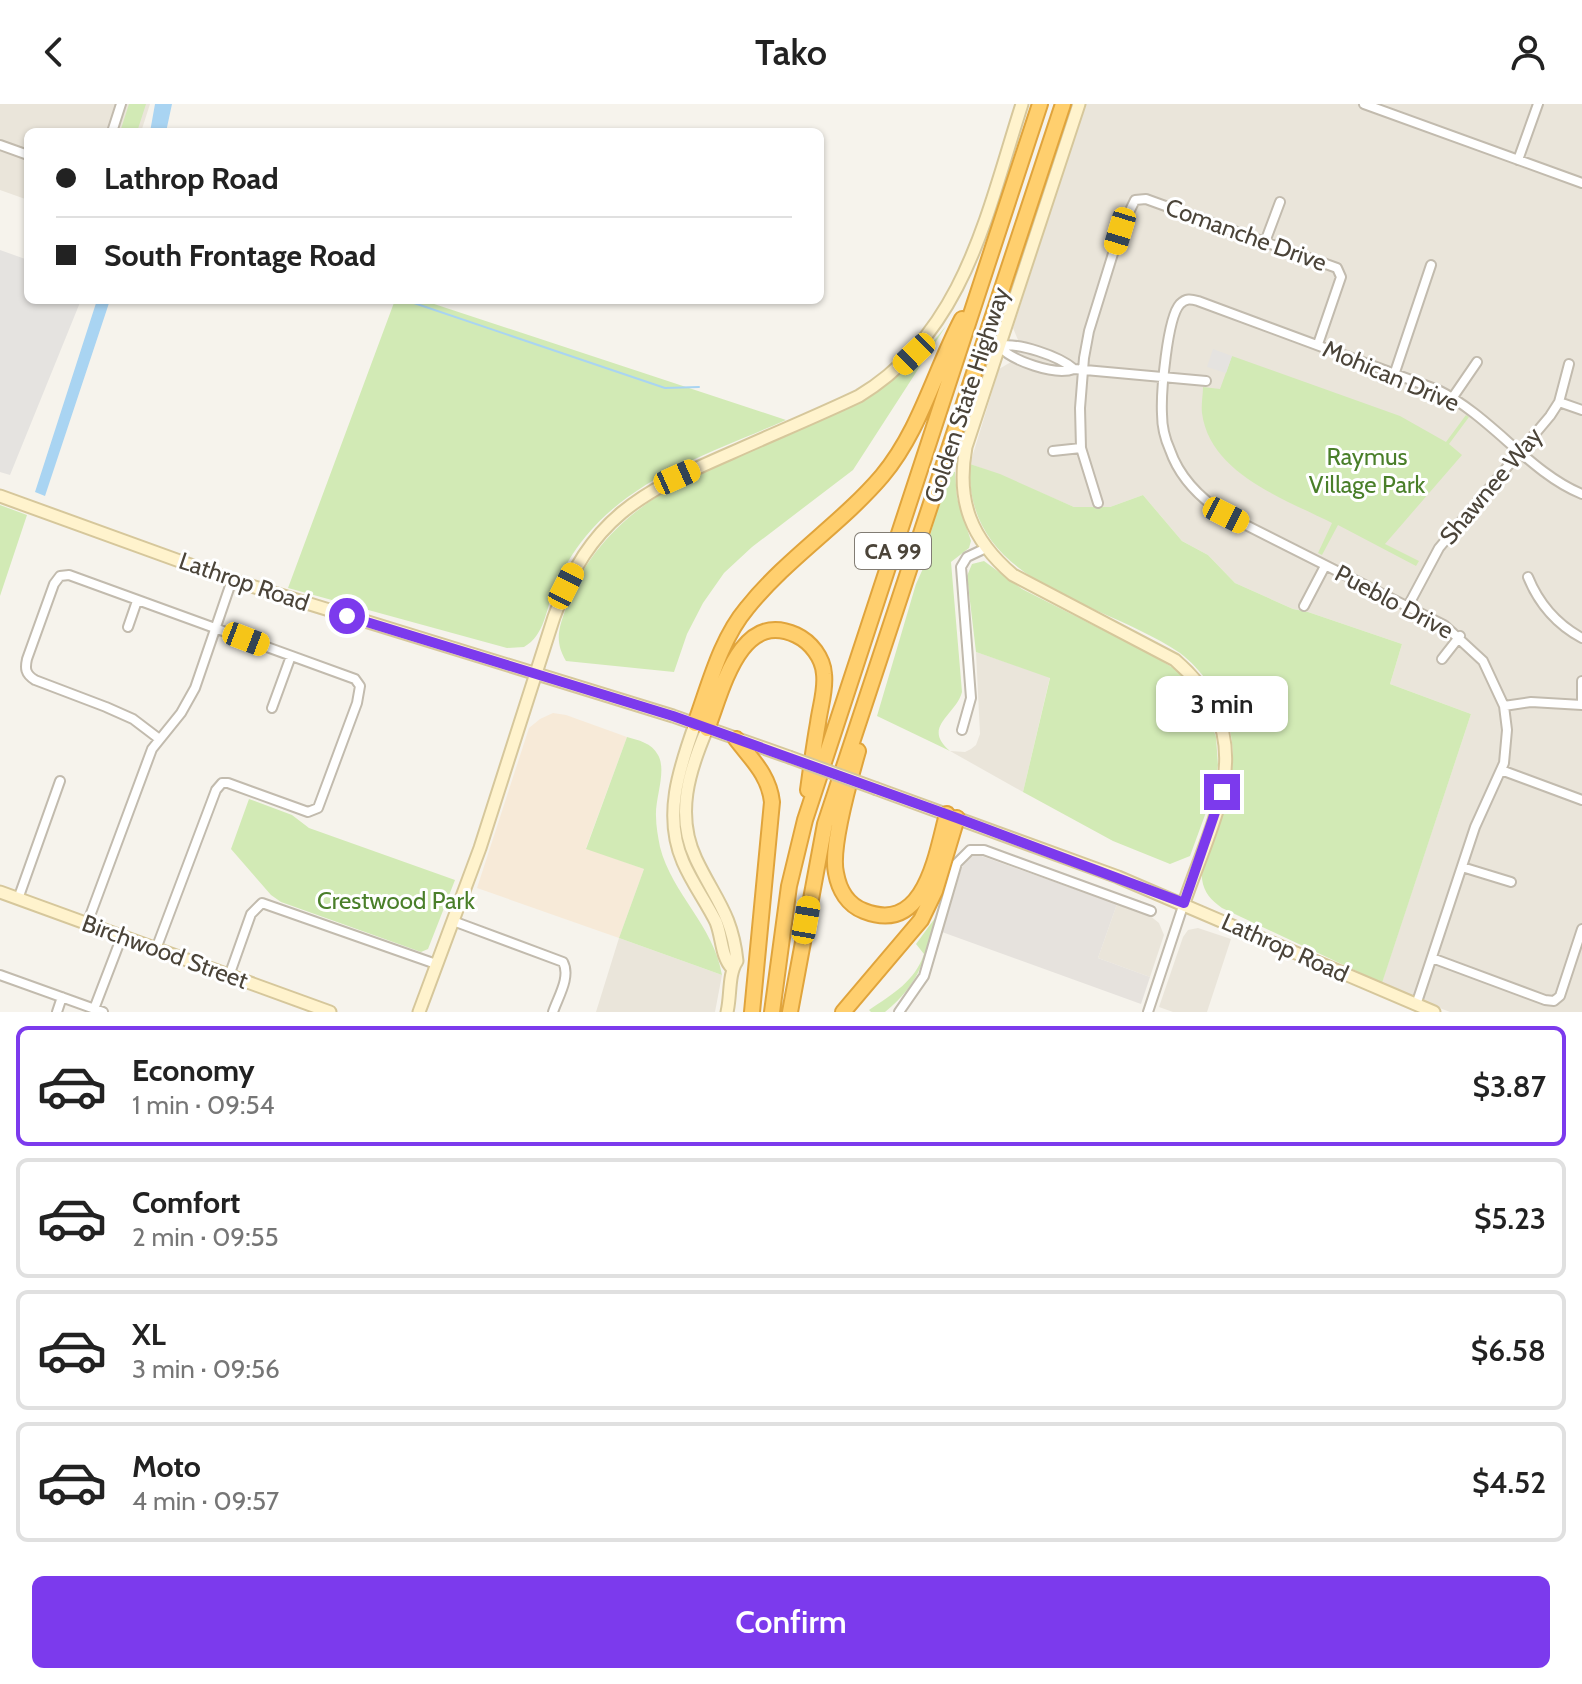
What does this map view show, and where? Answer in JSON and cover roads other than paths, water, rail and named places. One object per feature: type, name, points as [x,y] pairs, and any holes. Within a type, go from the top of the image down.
[{"type":"highway","name":"Golden State Highway","points":[[772,1012],[789,886],[805,820],[1040,104]]},
{"type":"highway","name":"Golden State Highway","points":[[790,1012],[825,824],[1063,104]]},
{"type":"highway","points":[[701,726],[727,640],[746,609],[789,562],[858,501],[883,474],[898,453],[981,283]]},
{"type":"highway","points":[[940,479],[856,759],[834,862],[842,892],[852,904],[879,915],[902,912],[913,904],[925,887],[952,816]]},
{"type":"highway","points":[[701,726],[738,653],[754,636],[777,631],[794,634],[808,643],[819,657],[824,677],[805,820]]},
{"type":"highway","points":[[736,739],[765,774],[772,802],[752,1012]]},
{"type":"highway","points":[[843,1012],[921,920],[935,891],[952,816]]},
{"type":"street","points":[[113,128],[121,104]]},
{"type":"street","points":[[419,1012],[480,848],[560,602],[578,564],[593,542],[632,503],[677,477],[859,396],[899,368],[926,340],[960,283],[1022,104]]},
{"type":"street","points":[[1079,104],[966,447],[962,471],[964,498],[975,531],[986,548],[1013,575],[1175,660],[1212,699],[1221,718],[1225,737],[1222,792],[1148,1012]]},
{"type":"street","points":[[1364,104],[1582,183]]},
{"type":"street","points":[[1518,160],[1538,104]]},
{"type":"street","points":[[0,145],[24,154]]},
{"type":"street","name":"Comanche Drive","points":[[1079,370],[1120,231],[1135,200],[1146,199],[1337,268],[1341,277],[1318,344]]},
{"type":"street","points":[[1265,242],[1280,202]]},
{"type":"street","points":[[1395,372],[1431,265]]},
{"type":"street","name":"Mohican Drive","points":[[1179,305],[1187,300],[1198,301],[1395,372],[1453,397],[1551,477],[1582,494]]},
{"type":"street","name":"Pueblo Drive","points":[[1179,305],[1168,339],[1162,411],[1164,431],[1174,461],[1190,485],[1203,500],[1226,515],[1408,606],[1460,636],[1483,661],[1504,706],[1507,730],[1501,770],[1475,827],[1416,1005]]},
{"type":"street","points":[[999,346],[1011,344],[1065,361],[1079,370],[1206,381]]},
{"type":"street","points":[[1453,397],[1477,362]]},
{"type":"street","name":"Shawnee Way","points":[[1408,606],[1439,548],[1559,402],[1569,364]]},
{"type":"street","points":[[1079,370],[1081,448],[1098,503]]},
{"type":"street","points":[[1559,402],[1582,410]]},
{"type":"street","points":[[1053,451],[1081,448]]},
{"type":"street","name":"Lathrop Road","points":[[0,496],[232,580],[701,726],[789,757],[1184,903],[1434,1012]]},
{"type":"street","points":[[962,730],[971,698],[961,567],[967,557],[986,548]]},
{"type":"street","points":[[1304,606],[1325,566]]},
{"type":"street","points":[[156,949],[216,790],[222,783],[228,783],[308,812],[318,808],[357,703],[360,686],[355,679],[215,627],[69,575],[60,576],[52,591],[26,671],[35,680],[119,713],[158,738]]},
{"type":"street","points":[[1528,577],[1534,591],[1557,622],[1582,638]]},
{"type":"street","points":[[87,924],[152,749],[187,703],[232,580]]},
{"type":"street","points":[[128,627],[137,601]]},
{"type":"street","points":[[1442,659],[1460,636]]},
{"type":"street","points":[[272,708],[291,656]]},
{"type":"street","points":[[1504,706],[1531,702],[1582,705],[1582,681]]},
{"type":"street","points":[[701,726],[676,782],[674,819],[685,866],[715,920],[726,962],[732,968],[727,1012]]},
{"type":"street","points":[[1501,770],[1582,800]]},
{"type":"street","points":[[18,899],[60,781]]},
{"type":"street","points":[[899,1012],[924,976],[957,863],[970,850],[984,850],[1151,911]]},
{"type":"street","points":[[1462,867],[1511,882]]},
{"type":"street","points":[[1111,896],[1118,877]]},
{"type":"street","name":"Birchwood Street","points":[[0,892],[330,1012]]},
{"type":"street","points":[[229,976],[251,914],[256,907],[265,903],[436,964]]},
{"type":"street","points":[[453,921],[560,960],[565,965],[565,978],[553,1012]]},
{"type":"street","points":[[1432,958],[1554,1001],[1560,996],[1582,929]]},
{"type":"street","points":[[0,975],[98,1010],[122,936]]},
{"type":"street","points":[[57,1012],[62,997]]},
{"type":"water","points":[[155,104],[172,104],[167,128],[151,128]]},
{"type":"water","points":[[96,304],[109,304],[45,496],[35,492]]},
{"type":"waterway","points":[[417,304],[665,388],[699,387]]},
{"type":"park label","name":"Raymus Village Park","points":[[1367,471]]},
{"type":"park label","name":"Crestwood Park","points":[[396,901]]}]
